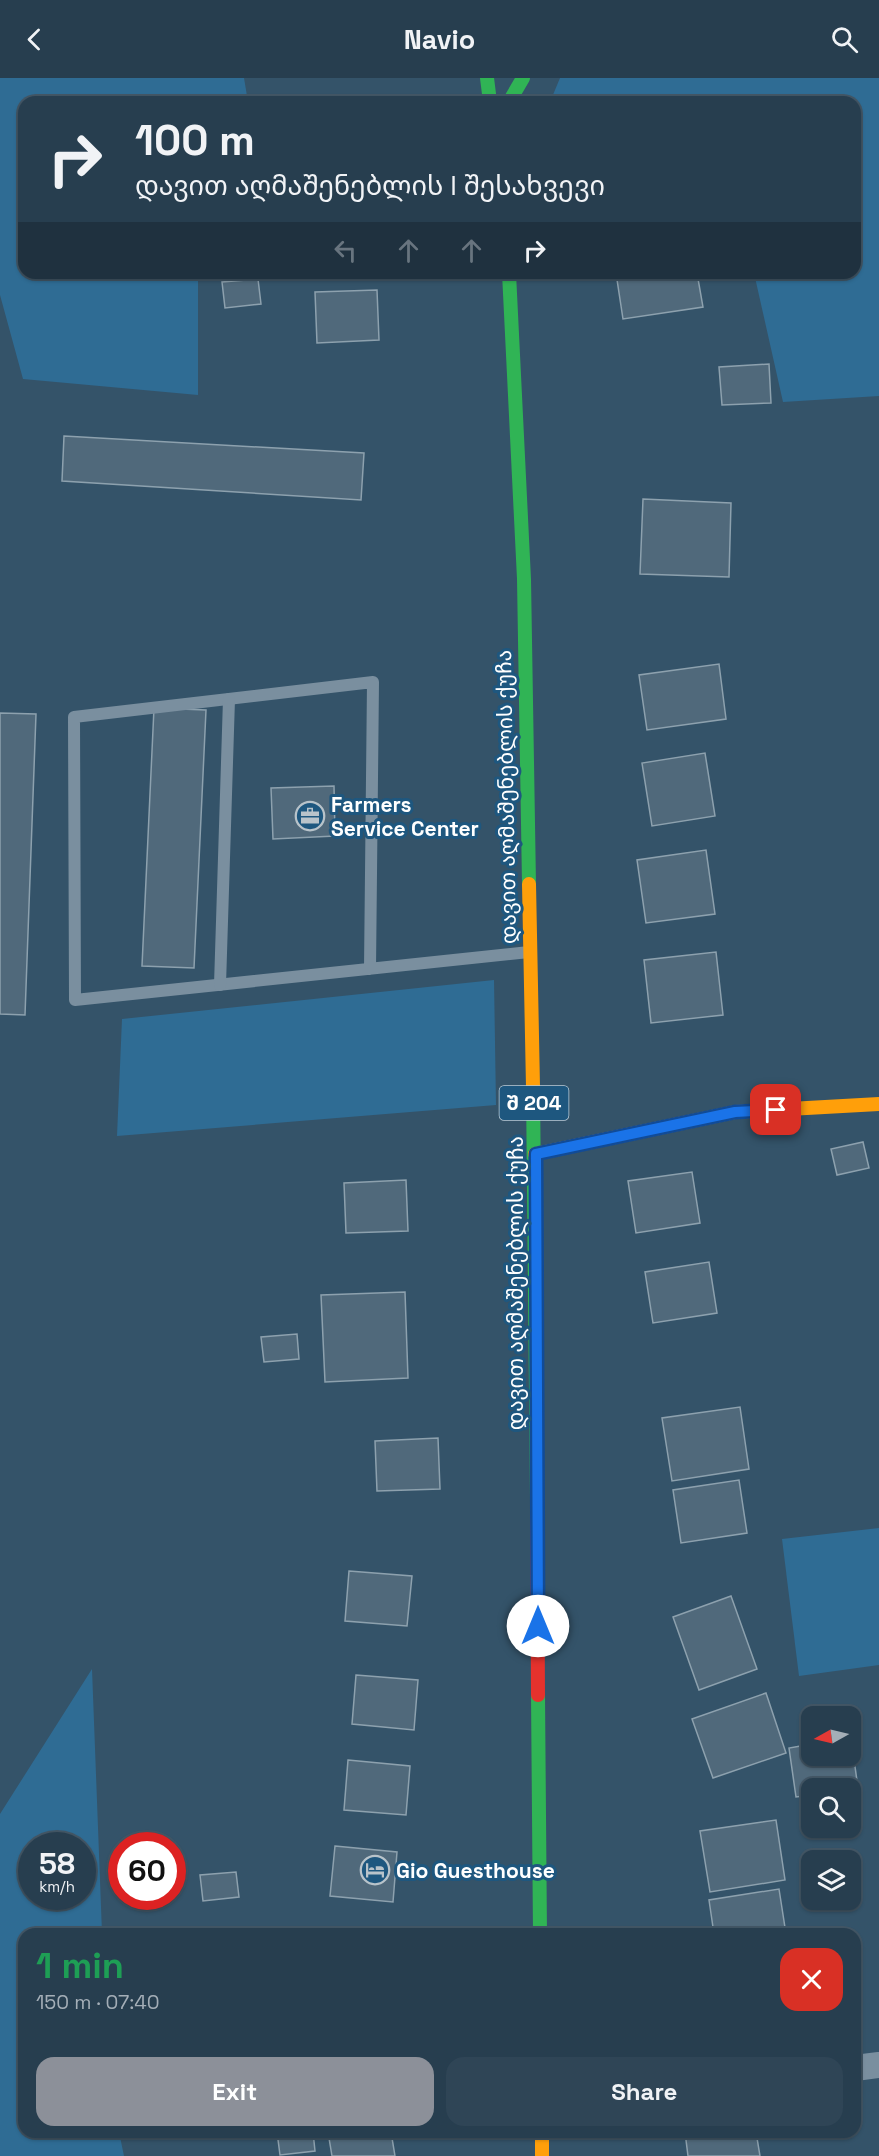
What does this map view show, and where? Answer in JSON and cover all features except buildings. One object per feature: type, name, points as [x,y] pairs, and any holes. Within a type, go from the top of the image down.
[{"type":"main road","points":[[487,78],[488,96]]},
{"type":"main road","points":[[512,96],[523,78]]},
{"type":"main road","name":"დავით აღმაშენებლის ქუჩა","points":[[509,279],[524,579],[536,1154],[540,1928]]},
{"type":"main road","points":[[536,1154],[735,1112],[879,1104]]},
{"type":"main road","points":[[542,2138],[542,2156]]},
{"type":"street","points":[[861,2067],[879,2065]]},
{"type":"lane","points":[[370,969],[373,682],[74,717],[75,1000],[220,985],[530,952]]},
{"type":"lane","points":[[220,985],[229,699]]},
{"type":"shaded area","points":[[0,78],[244,78],[247,96],[18,96],[18,279],[198,279],[198,395],[23,379],[0,295]]},
{"type":"shaded area","points":[[560,78],[879,78],[879,396],[783,402],[755,279],[861,279],[861,96],[552,96]]},
{"type":"shaded area","points":[[494,980],[496,1105],[117,1136],[122,1019]]},
{"type":"shaded area","points":[[879,1528],[879,1665],[799,1676],[782,1539]]},
{"type":"shaded area","points":[[92,1669],[102,1928],[18,1928],[18,2138],[120,2138],[124,2156],[0,2156],[0,1814]]},
{"type":"traffic: fast","points":[[487,78],[489,96]]},
{"type":"traffic: fast","points":[[512,96],[523,78]]},
{"type":"traffic: fast","points":[[509,279],[524,579],[529,884]]},
{"type":"traffic: fast","points":[[533,1087],[537,1498]]},
{"type":"traffic: fast","points":[[538,1695],[540,1928]]},
{"type":"traffic: slow","points":[[529,884],[533,1087]]},
{"type":"traffic: slow","points":[[535,1154],[735,1112],[879,1104]]},
{"type":"traffic: slow","points":[[542,2138],[542,2156]]},
{"type":"traffic: jam","points":[[537,1498],[538,1695]]},
{"type":"place","name":"Farmers Service Center","points":[[310,816]]},
{"type":"place","name":"Gio Guesthouse","points":[[375,1870]]},
{"type":"route","points":[[538,1626],[536,1154],[735,1112],[776,1110]]}]
